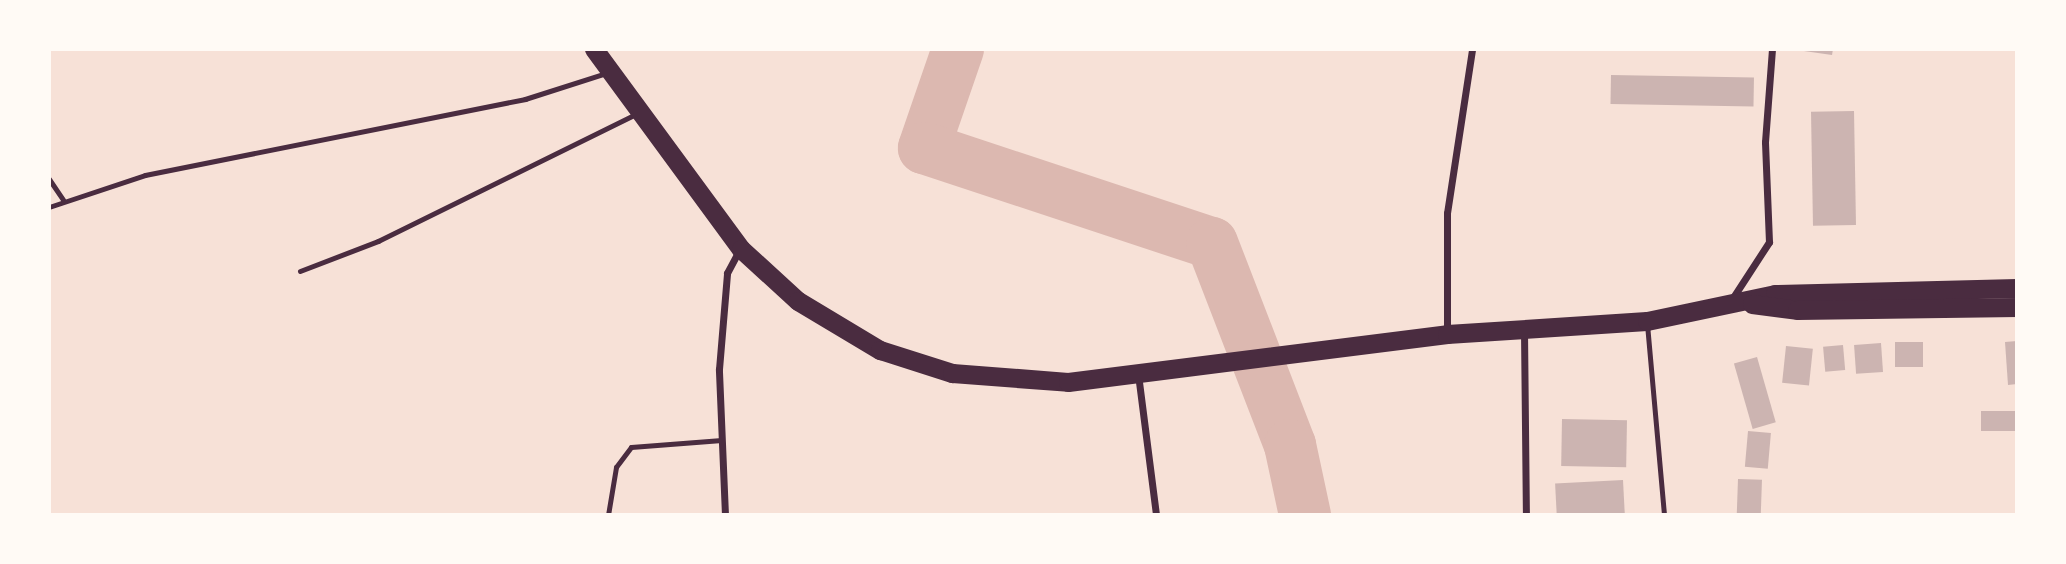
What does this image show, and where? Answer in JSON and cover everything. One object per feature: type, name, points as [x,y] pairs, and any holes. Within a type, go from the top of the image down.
[{"type":"highway","points":[[594,49],[636,114],[741,249],[798,302],[880,349],[952,373],[1068,382],[1447,334],[1647,321],[1748,303],[1776,294],[2017,288]]},
{"type":"highway","points":[[1748,303],[1797,310],[2017,307]]},
{"type":"street","points":[[1447,334],[1447,213],[1472,49]]},
{"type":"street","points":[[1727,305],[1769,242],[1765,142],[1772,49]]},
{"type":"street","points":[[725,515],[719,369],[727,273],[741,249]]},
{"type":"street","points":[[1524,330],[1526,515]]},
{"type":"street","points":[[1138,373],[1156,515]]},
{"type":"lane","points":[[49,207],[145,174],[525,99],[609,72]]},
{"type":"lane","points":[[300,271],[398,232],[636,114]]},
{"type":"lane","points":[[49,179],[63,200]]},
{"type":"lane","points":[[1647,321],[1664,515]]},
{"type":"lane","points":[[608,515],[616,467],[631,447],[722,440]]},
{"type":"building","points":[[1790,49],[1833,49],[1832,55]]},
{"type":"building","points":[[1611,75],[1754,77],[1753,106],[1610,104]]},
{"type":"building","points":[[1854,111],[1856,225],[1813,226],[1811,112]]},
{"type":"building","points":[[2017,341],[2017,384],[2008,385],[2005,342]]},
{"type":"building","points":[[1895,342],[1923,342],[1923,367],[1895,367]]},
{"type":"building","points":[[1881,343],[1883,372],[1856,374],[1854,345]]},
{"type":"building","points":[[1843,345],[1845,370],[1825,372],[1823,347]]},
{"type":"building","points":[[1786,346],[1813,349],[1809,386],[1782,383]]},
{"type":"building","points":[[1757,357],[1776,422],[1753,429],[1734,364]]},
{"type":"building","points":[[1981,411],[2017,411],[2017,431],[1981,431]]},
{"type":"building","points":[[1562,419],[1627,420],[1626,467],[1561,466]]},
{"type":"building","points":[[1748,431],[1771,433],[1768,469],[1745,467]]},
{"type":"building","points":[[1738,479],[1762,480],[1761,515],[1737,515]]},
{"type":"building","points":[[1623,480],[1625,515],[1557,515],[1555,484]]},
{"type":"waterway","points":[[958,49],[924,148],[1212,243],[1290,445],[1305,515]]}]
